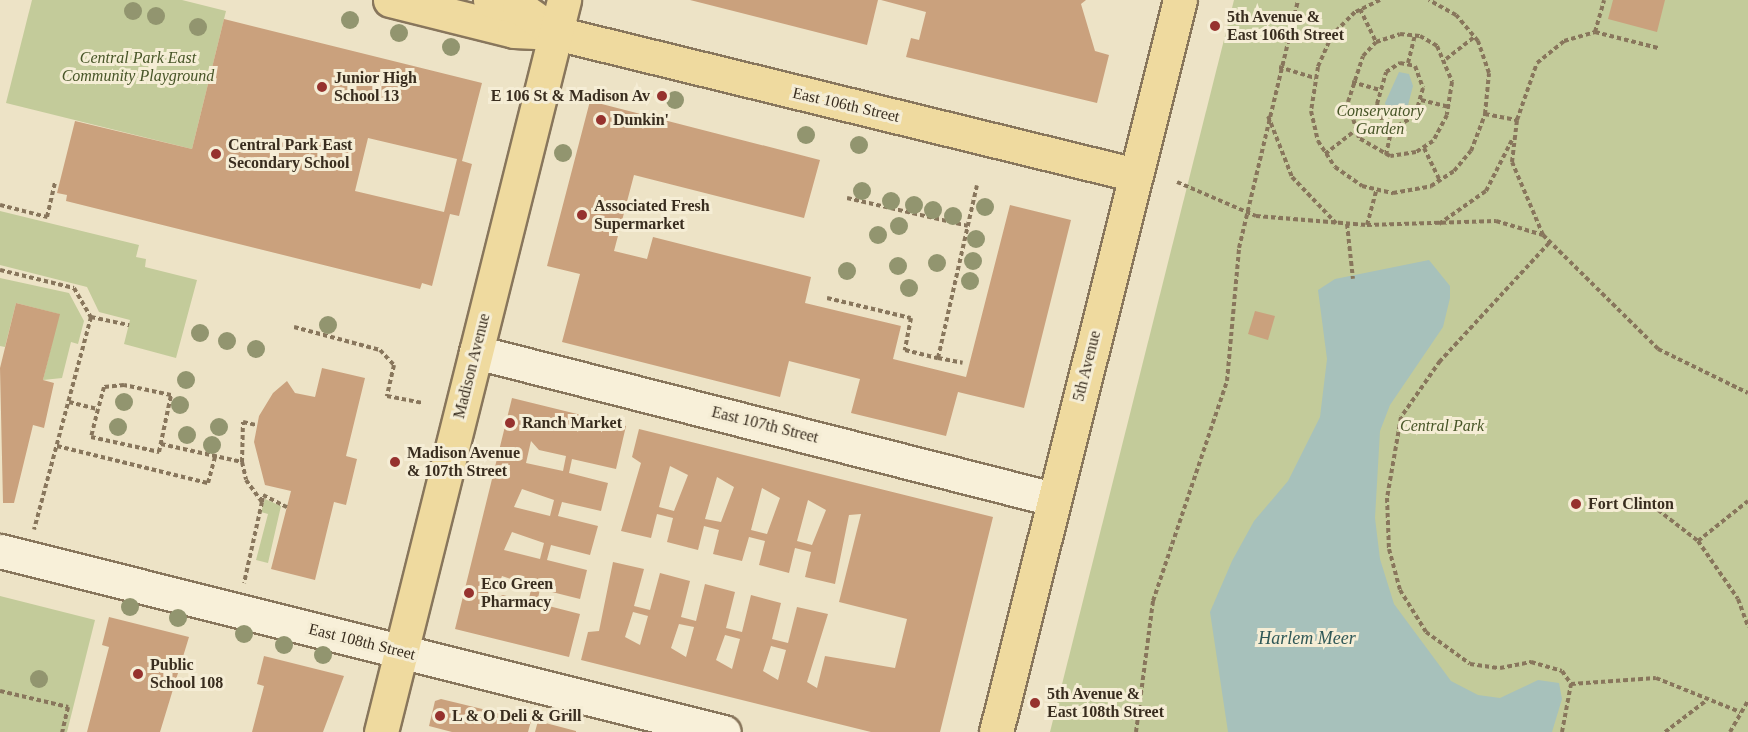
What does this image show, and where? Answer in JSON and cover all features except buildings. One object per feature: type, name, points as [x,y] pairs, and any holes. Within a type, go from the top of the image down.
[{"type":"main road","name":"East 106th Street","points":[[390,0],[514,31],[556,33],[1137,175]]},
{"type":"main road","name":"East 106th Street","points":[[490,0],[519,7],[556,33]]},
{"type":"main road","name":"Madison Avenue","points":[[381,732],[564,0]]},
{"type":"main road","name":"5th Avenue","points":[[996,732],[1180,0]]},
{"type":"street","name":"East 107th Street","points":[[476,352],[1053,499]]},
{"type":"street","name":"East 108th Street","points":[[0,551],[724,732]]},
{"type":"path","points":[[1136,732],[1153,601],[1227,381],[1247,211],[1279,67],[1298,0]]},
{"type":"path","points":[[1380,0],[1360,9],[1332,35],[1315,78],[1312,117],[1325,154],[1347,177],[1376,190],[1412,192],[1440,181],[1471,151],[1485,114],[1489,73],[1475,36],[1456,15],[1428,0]]},
{"type":"path","points":[[1595,32],[1604,0]]},
{"type":"path","points":[[1360,9],[1376,42]]},
{"type":"path","points":[[1436,226],[1486,191],[1501,170],[1537,63],[1564,41],[1595,32],[1658,48]]},
{"type":"path","points":[[1394,34],[1415,34],[1433,43],[1446,59],[1452,82],[1449,107],[1440,132],[1424,148],[1386,155],[1369,148],[1354,131],[1348,110],[1352,82],[1359,61],[1376,42],[1394,34]]},
{"type":"path","points":[[1408,63],[1415,34]]},
{"type":"path","points":[[1446,59],[1475,36]]},
{"type":"path","points":[[1392,127],[1378,113],[1380,90],[1389,69],[1408,63]]},
{"type":"path","points":[[1392,127],[1411,121],[1421,100],[1422,78],[1408,63]]},
{"type":"path","points":[[1279,67],[1315,78]]},
{"type":"path","points":[[1352,82],[1380,90]]},
{"type":"path","points":[[1421,100],[1449,107]]},
{"type":"path","points":[[1485,114],[1517,120]]},
{"type":"path","points":[[1268,115],[1292,177],[1336,223]]},
{"type":"path","points":[[1386,155],[1392,127]]},
{"type":"path","points":[[1325,154],[1354,131]]},
{"type":"path","points":[[1514,135],[1515,177],[1549,243],[1658,349],[1748,393]]},
{"type":"path","points":[[1424,148],[1440,181]]},
{"type":"path","points":[[0,206],[47,217],[55,181]]},
{"type":"path","points":[[1177,182],[1247,211],[1367,225],[1436,226],[1496,221],[1543,235]]},
{"type":"path","points":[[938,358],[977,185]]},
{"type":"path","points":[[1367,225],[1376,190]]},
{"type":"path","points":[[847,198],[968,226]]},
{"type":"path","points":[[1347,224],[1353,279]]},
{"type":"path","points":[[1549,243],[1440,361],[1401,417],[1390,461],[1386,524],[1400,590],[1417,621],[1440,646],[1482,667],[1531,662],[1552,666],[1571,684],[1656,678],[1740,712]]},
{"type":"path","points":[[0,270],[74,288],[91,317],[33,532]]},
{"type":"path","points":[[827,298],[911,318],[905,350],[963,363]]},
{"type":"path","points":[[91,317],[129,326]]},
{"type":"path","points":[[294,327],[380,350],[394,365],[387,396],[422,403]]},
{"type":"path","points":[[124,385],[171,395],[159,452],[91,437],[98,409],[104,387],[124,385]]},
{"type":"path","points":[[69,402],[98,409]]},
{"type":"path","points":[[256,425],[243,422],[242,462],[246,480],[262,502]]},
{"type":"path","points":[[161,444],[242,462]]},
{"type":"path","points":[[57,446],[208,483],[215,456]]},
{"type":"path","points":[[244,584],[263,495],[287,507]]},
{"type":"path","points":[[1608,501],[1658,510],[1698,541],[1738,599],[1748,627]]},
{"type":"path","points":[[1698,541],[1748,501]]},
{"type":"path","points":[[1562,732],[1571,684]]},
{"type":"path","points":[[0,690],[68,707],[62,732]]},
{"type":"path","points":[[1665,732],[1707,699]]},
{"type":"path","points":[[1730,732],[1748,701]]},
{"type":"green space","name":"Central Park East Community Playground","points":[[32,0],[182,0],[226,11],[192,149],[6,103]]},
{"type":"green space","name":"Central Park","points":[[1234,0],[1748,0],[1748,732],[1050,732]]},
{"type":"green space","points":[[0,211],[139,245],[136,257],[146,259],[145,267],[197,280],[176,358],[124,344],[130,320],[99,312],[87,287],[0,265]]},
{"type":"green space","points":[[0,278],[69,293],[84,321],[78,344],[71,342],[62,378],[43,380],[59,314],[16,303],[5,347],[0,346]]},
{"type":"green space","points":[[265,499],[281,506],[268,563],[256,560],[268,514],[261,512]]},
{"type":"green space","points":[[0,596],[95,620],[67,732],[0,732]]},
{"type":"water","points":[[1399,72],[1409,74],[1413,86],[1407,109],[1397,117],[1388,113],[1385,103]]},
{"type":"water","name":"Harlem Meer","points":[[1429,260],[1450,286],[1450,298],[1443,327],[1390,405],[1380,431],[1375,518],[1380,559],[1394,604],[1451,681],[1478,695],[1500,698],[1538,680],[1559,683],[1562,699],[1552,732],[1228,732],[1210,612],[1232,561],[1254,521],[1288,481],[1320,417],[1327,359],[1318,290],[1335,279]]},
{"type":"place","name":"5th Avenue & East 106th Street","points":[[1215,26]]},
{"type":"place","name":"Junior High School 13","points":[[322,87]]},
{"type":"place","name":"E 106 St & Madison Av","points":[[662,96]]},
{"type":"place","name":"Dunkin'","points":[[601,120]]},
{"type":"place","name":"Central Park East Secondary School","points":[[216,154]]},
{"type":"place","name":"Associated Fresh Supermarket","points":[[582,215]]},
{"type":"place","name":"Ranch Market","points":[[510,423]]},
{"type":"place","name":"Madison Avenue & 107th Street","points":[[395,462]]},
{"type":"place","name":"Fort Clinton","points":[[1576,504]]},
{"type":"place","name":"Eco Green Pharmacy","points":[[469,593]]},
{"type":"place","name":"Public School 108","points":[[138,674]]},
{"type":"place","name":"5th Avenue & East 108th Street","points":[[1035,703]]},
{"type":"place","name":"L & O Deli & Grill","points":[[440,716]]},
{"type":"park label","name":"Conservatory Garden","points":[[1380,120]]}]
